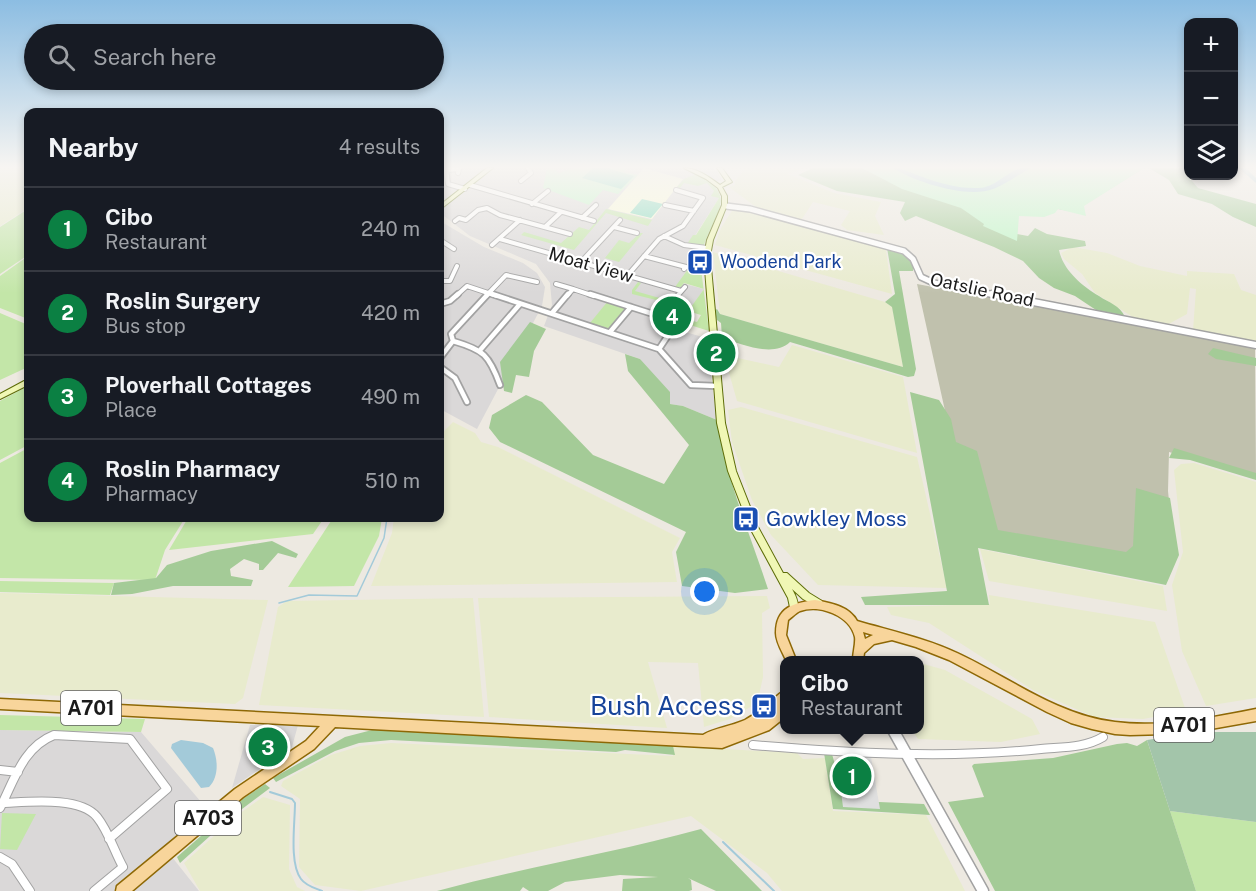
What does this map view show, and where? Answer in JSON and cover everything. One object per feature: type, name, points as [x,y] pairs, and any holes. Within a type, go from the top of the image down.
[{"type":"main road","points":[[724,210],[707,248],[712,334],[721,423],[732,471],[754,528],[792,597],[794,609]]},
{"type":"main road","points":[[0,397],[24,384]]},
{"type":"main road","points":[[778,571],[819,604]]},
{"type":"main road","points":[[788,656],[783,648],[780,636],[785,616],[794,609],[810,603],[819,604]]},
{"type":"main road","name":"A701","points":[[819,604],[836,609],[853,624],[859,636],[859,656]]},
{"type":"main road","name":"A701","points":[[853,624],[904,637],[954,657],[1037,704],[1067,717],[1090,723],[1144,730],[1254,716]]},
{"type":"main road","name":"A701","points":[[860,656],[871,639],[904,637]]},
{"type":"main road","name":"A701","points":[[699,740],[750,725],[780,700]]},
{"type":"main road","name":"A701","points":[[0,704],[722,742],[753,732],[780,715]]},
{"type":"main road","name":"A703","points":[[122,891],[239,794],[310,745],[332,722]]},
{"type":"street","points":[[454,221],[459,218],[466,220],[479,210]]},
{"type":"street","points":[[489,210],[566,233]]},
{"type":"street","points":[[552,210],[594,221]]},
{"type":"street","points":[[582,218],[591,210]]},
{"type":"street","points":[[627,276],[664,236],[683,226],[694,211],[687,210]]},
{"type":"street","name":"Oatslie Road","points":[[752,210],[904,251],[916,260],[921,276],[934,283],[1256,345]]},
{"type":"street","points":[[545,227],[561,212]]},
{"type":"street","points":[[492,246],[520,220]]},
{"type":"street","points":[[580,263],[620,220]]},
{"type":"street","points":[[614,227],[635,233]]},
{"type":"street","points":[[664,236],[684,244],[707,248]]},
{"type":"street","name":"Moat View","points":[[500,239],[682,291]]},
{"type":"street","points":[[444,243],[454,249]]},
{"type":"street","points":[[644,256],[686,267],[684,269]]},
{"type":"street","points":[[444,281],[450,281],[457,266]]},
{"type":"street","points":[[453,340],[451,334],[456,327],[508,274],[537,282]]},
{"type":"street","points":[[556,284],[650,313]]},
{"type":"street","points":[[444,303],[450,301],[467,286],[659,349],[690,385],[717,386]]},
{"type":"street","points":[[552,313],[573,289]]},
{"type":"street","points":[[481,349],[520,304]]},
{"type":"street","points":[[610,332],[631,307]]},
{"type":"street","points":[[659,349],[668,333]]},
{"type":"street","points":[[453,340],[481,349],[490,358],[500,386]]},
{"type":"street","points":[[444,352],[453,340]]},
{"type":"street","points":[[444,370],[455,378],[467,402]]},
{"type":"street","points":[[896,734],[983,891]]},
{"type":"street","points":[[94,891],[123,867],[94,813],[86,807],[73,804],[2,805],[18,772],[35,745],[45,737],[54,735],[130,739],[167,789],[109,839]]},
{"type":"street","points":[[753,745],[907,753],[1007,754],[1089,744],[1103,737]]},
{"type":"street","points":[[0,770],[18,772]]},
{"type":"street","points":[[0,857],[12,864],[30,891]]},
{"type":"shaded area","points":[[0,210],[24,210],[24,211],[0,226]]},
{"type":"shaded area","points":[[444,210],[712,210],[689,245],[702,248],[681,283],[704,289],[689,311],[666,305],[654,323],[706,338],[717,420],[683,406],[670,404],[640,359],[544,326],[552,305],[550,283],[536,264],[470,236],[444,216]]},
{"type":"shaded area","points":[[611,210],[659,210],[652,219]]},
{"type":"shaded area","points":[[733,210],[737,210],[881,247],[886,250],[892,294],[715,245],[721,228]]},
{"type":"shaded area","points":[[763,210],[808,210],[800,222],[782,217],[780,211],[781,216]]},
{"type":"shaded area","points":[[844,210],[878,210],[875,216],[884,235],[847,230],[841,225],[850,211]]},
{"type":"shaded area","points":[[444,223],[484,247],[523,263],[537,273],[545,287],[542,306],[477,429],[444,411]]},
{"type":"shaded area","points":[[1073,247],[1107,253],[1140,266],[1187,276],[1187,271],[1234,274],[1241,290],[1256,295],[1256,344],[1193,331],[1196,289],[1190,288],[1187,314],[1165,326],[1136,319],[1095,293],[1082,274],[1064,259],[1061,253]]},
{"type":"shaded area","points":[[713,252],[885,302],[892,307],[903,367],[720,314]]},
{"type":"shaded area","points":[[917,284],[1255,348],[1256,478],[1169,452],[1168,491],[1174,550],[1163,581],[974,542]]},
{"type":"shaded area","points":[[792,345],[903,377],[917,453],[737,401],[724,355],[779,367]]},
{"type":"shaded area","points":[[741,407],[917,457],[947,588],[818,585],[771,535],[752,500],[732,442],[728,410]]},
{"type":"shaded area","points":[[453,422],[475,433],[481,442],[498,447],[680,538],[672,552],[677,582],[371,586],[392,533],[393,522],[444,522],[444,431]]},
{"type":"shaded area","points":[[1194,463],[1256,482],[1256,698],[1206,706],[1182,651],[1172,585],[1183,552],[1174,470],[1181,464]]},
{"type":"shaded area","points":[[980,549],[1163,586],[1167,611],[989,581]]},
{"type":"shaded area","points":[[0,593],[268,600],[243,698],[235,704],[0,693]]},
{"type":"shaded area","points":[[989,595],[1155,622],[1186,711],[1143,719],[1094,717],[1033,690],[929,623],[891,615],[887,607],[990,604]]},
{"type":"shaded area","points":[[767,596],[770,608],[762,613],[763,677],[759,695],[752,706],[730,719],[704,727],[698,663],[648,662],[667,728],[489,717],[478,598]]},
{"type":"shaded area","points":[[473,598],[484,717],[259,705],[278,607],[287,601]]},
{"type":"shaded area","points":[[924,664],[945,670],[1032,719],[1040,734],[1001,742],[918,739],[915,734],[924,734]]},
{"type":"shaded area","points":[[250,725],[298,725],[292,747],[232,788]]},
{"type":"shaded area","points":[[0,730],[141,732],[208,810],[114,891],[0,891]]},
{"type":"shaded area","points":[[1199,732],[1256,732],[1256,822],[1170,811],[1147,740]]},
{"type":"shaded area","points":[[391,743],[673,756],[673,746],[797,753],[803,759],[825,758],[833,811],[926,815],[965,891],[782,891],[767,873],[691,816],[361,891],[315,885],[299,867],[300,799],[281,786],[283,781],[331,755],[360,746]]},
{"type":"shaded area","points":[[859,756],[871,757],[880,809],[843,807],[840,784],[849,784],[850,789],[865,789]]},
{"type":"shaded area","points":[[263,797],[290,805],[289,869],[297,887],[305,891],[200,891],[184,863],[236,816]]},
{"type":"shaded area","points":[[172,857],[199,891],[132,891]]},
{"type":"green space","points":[[606,210],[652,220],[648,226],[606,213],[574,250],[521,235],[524,232],[561,243],[579,227],[589,230]]},
{"type":"green space","points":[[633,210],[658,210],[651,218],[630,213]]},
{"type":"green space","points":[[712,210],[719,210],[704,245],[687,244],[693,235],[696,235]]},
{"type":"green space","points":[[902,210],[1055,210],[1018,216],[1017,234],[1028,236],[1035,228],[1047,234],[1085,241],[1086,246],[1059,250],[1061,257],[1069,271],[1080,282],[1117,307],[1125,317],[1096,310],[1075,296],[1054,288],[1039,278],[1023,261],[994,247],[916,216],[905,221],[900,213]]},
{"type":"green space","points":[[963,210],[1058,210],[1044,217],[1019,216],[1017,241],[983,226],[984,224]]},
{"type":"green space","points":[[1060,210],[1085,210],[1086,216]]},
{"type":"green space","points":[[1221,210],[1256,210],[1256,227],[1233,217]]},
{"type":"green space","points":[[24,212],[24,258],[0,274],[0,227]]},
{"type":"green space","points":[[643,233],[619,262],[605,258],[619,240],[629,243]]},
{"type":"green space","points":[[887,248],[900,251],[913,262],[913,271],[899,271],[916,369],[914,376],[908,377],[790,342],[783,347],[766,349],[722,338],[721,323],[717,320],[714,311],[717,309],[720,314],[903,367],[892,307],[885,302],[895,294]]},
{"type":"green space","points":[[702,250],[700,261],[704,289],[684,283],[681,287],[675,287]]},
{"type":"green space","points":[[24,259],[24,317],[0,308],[0,276]]},
{"type":"green space","points":[[638,282],[641,283],[635,291],[691,307],[704,289],[709,331],[690,325],[693,321],[697,322],[701,315],[674,307],[672,304],[632,294]]},
{"type":"green space","points":[[608,301],[628,307],[610,329],[590,323]]},
{"type":"green space","points":[[0,313],[24,323],[24,369],[0,380]]},
{"type":"green space","points":[[530,322],[546,329],[534,351],[529,377],[516,375],[512,393],[504,391],[500,362]]},
{"type":"green space","points":[[1213,348],[1256,358],[1256,366],[1216,359],[1208,354]]},
{"type":"green space","points":[[625,354],[640,359],[670,392],[670,404],[683,406],[717,420],[732,484],[768,589],[735,593],[682,586],[676,552],[686,532],[500,442],[489,428],[492,415],[526,395],[542,402],[593,455],[664,484],[689,445],[628,371]]},
{"type":"green space","points":[[24,388],[24,447],[0,460],[0,401]]},
{"type":"green space","points":[[910,392],[939,400],[951,419],[956,442],[977,451],[998,530],[1126,552],[1133,546],[1136,488],[1170,498],[1179,555],[1166,585],[978,548],[989,605],[865,605],[861,597],[947,591]]},
{"type":"green space","points":[[1174,448],[1256,473],[1256,480],[1190,460],[1169,458]]},
{"type":"green space","points":[[24,450],[24,522],[182,522],[165,550],[155,580],[0,578],[0,463]]},
{"type":"green space","points":[[186,522],[321,522],[313,534],[169,550]]},
{"type":"green space","points":[[330,522],[381,522],[379,536],[354,586],[288,587]]},
{"type":"green space","points":[[272,541],[298,554],[296,558],[278,553],[263,570],[259,570],[259,564],[244,559],[230,569],[231,576],[253,580],[251,586],[173,586],[132,594],[111,595],[114,583],[156,578],[167,565],[211,551]]},
{"type":"green space","points":[[0,581],[114,583],[110,595],[0,592]]},
{"type":"green space","points":[[0,715],[145,719],[141,732],[0,730]]},
{"type":"green space","points":[[405,729],[673,746],[675,755],[625,750],[616,752],[391,740],[359,743],[335,751],[276,782],[273,778],[345,737],[372,730]]},
{"type":"green space","points":[[1147,740],[1196,891],[995,891],[948,802],[984,797],[972,766],[974,764],[1053,758],[1117,744],[1127,743],[1137,746]]},
{"type":"green space","points":[[824,753],[832,754],[846,804],[879,802],[924,804],[930,815],[833,809]]},
{"type":"green space","points":[[265,784],[270,788],[230,818],[180,863],[177,857],[244,798]]},
{"type":"green space","points":[[1170,811],[1256,822],[1256,891],[1196,891]]},
{"type":"green space","points":[[2,813],[36,814],[17,850],[0,849]]},
{"type":"green space","points":[[701,829],[762,891],[716,891],[688,878],[691,880],[692,890],[689,891],[622,891],[623,879],[658,877],[620,875],[565,882],[548,891],[529,891],[523,887],[520,891],[437,891],[635,845]]},
{"type":"water","points":[[181,740],[203,743],[213,748],[217,768],[215,778],[209,787],[201,788],[171,748],[172,744]]},
{"type":"waterway","points":[[279,603],[309,595],[357,596],[384,538],[386,522]]},
{"type":"waterway","points":[[270,792],[292,799],[295,803],[294,853],[297,872],[305,883],[322,891]]},
{"type":"waterway","points":[[723,842],[774,891]]},
{"type":"place","name":"Woodend Park","points":[[700,262]]},
{"type":"place","name":"Roslin Pharmacy","points":[[672,316]]},
{"type":"place","name":"Roslin Surgery","points":[[716,353]]},
{"type":"place","name":"Gowkley Moss","points":[[746,519]]},
{"type":"place","name":"Bush Access","points":[[764,706]]},
{"type":"place","name":"Ploverhall Cottages","points":[[268,747]]},
{"type":"place","name":"Cibo","points":[[852,776]]}]
